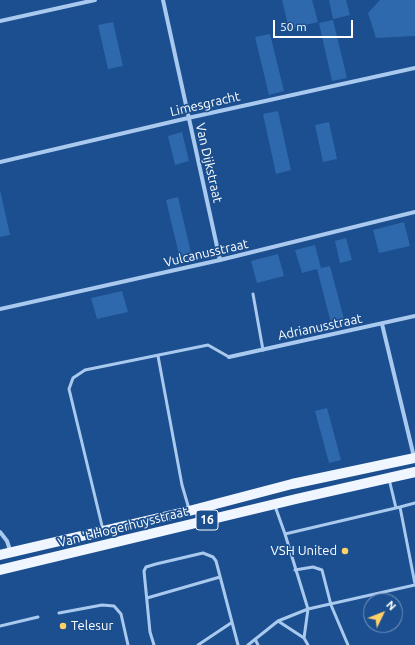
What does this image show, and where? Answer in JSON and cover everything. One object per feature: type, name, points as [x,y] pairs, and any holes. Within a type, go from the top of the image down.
[{"type":"main road","name":"Van 't Hogerhuysstraat","points":[[0,555],[103,532],[292,484],[415,458]]},
{"type":"main road","name":"Van 't Hogerhuysstraat","points":[[0,570],[415,472]]},
{"type":"main road","points":[[292,484],[296,499]]},
{"type":"street","points":[[0,21],[95,0]]},
{"type":"street","name":"Van Dijkstraat","points":[[163,0],[220,260]]},
{"type":"street","name":"Limesgracht","points":[[0,162],[188,118],[415,68]]},
{"type":"street","name":"Vulcanusstraat","points":[[0,309],[220,260],[415,212]]},
{"type":"street","name":"Adrianusstraat","points":[[229,357],[415,316]]},
{"type":"street","points":[[382,324],[415,458]]},
{"type":"street","points":[[0,532],[7,541],[11,553]]},
{"type":"lane","points":[[253,294],[263,350]]},
{"type":"lane","points":[[103,532],[69,390],[73,378],[85,370],[208,345],[229,357]]},
{"type":"lane","points":[[158,356],[182,485],[189,511]]},
{"type":"lane","points":[[389,478],[396,508]]},
{"type":"lane","points":[[285,534],[415,503]]},
{"type":"lane","points":[[275,504],[308,609],[304,638]]},
{"type":"lane","points":[[248,645],[278,622],[308,609],[331,605],[415,584],[400,507]]},
{"type":"lane","points":[[154,645],[150,632],[144,571],[146,567],[206,553],[216,561],[238,645]]},
{"type":"lane","points":[[295,570],[313,567],[322,570],[331,605],[348,645]]},
{"type":"lane","points":[[147,598],[220,577]]},
{"type":"lane","points":[[59,613],[102,605],[114,606],[121,614],[128,645]]},
{"type":"lane","points":[[0,626],[38,617]]},
{"type":"lane","points":[[278,622],[304,638],[308,645]]},
{"type":"lane","points":[[198,645],[231,623]]},
{"type":"lane","points":[[255,639],[258,645]]},
{"type":"shaded area","points":[[282,0],[312,0],[318,22],[289,29]]},
{"type":"shaded area","points":[[329,0],[346,0],[350,15],[333,19]]},
{"type":"shaded area","points":[[380,0],[415,0],[415,36],[376,38],[368,13]]},
{"type":"shaded area","points":[[333,20],[347,78],[332,81],[319,23]]},
{"type":"shaded area","points":[[113,22],[123,66],[108,69],[98,25]]},
{"type":"shaded area","points":[[270,34],[284,91],[269,95],[255,37]]},
{"type":"shaded area","points":[[278,111],[291,170],[276,174],[263,114]]},
{"type":"shaded area","points":[[329,122],[337,159],[323,162],[315,125]]},
{"type":"shaded area","points":[[182,132],[189,161],[175,165],[168,136]]},
{"type":"shaded area","points":[[0,190],[10,235],[0,237]]},
{"type":"shaded area","points":[[178,197],[192,257],[180,259],[166,200]]},
{"type":"shaded area","points":[[404,222],[410,246],[379,253],[373,230]]},
{"type":"shaded area","points":[[346,238],[352,260],[340,263],[335,241]]},
{"type":"shaded area","points":[[315,245],[321,268],[330,266],[344,319],[331,323],[317,269],[302,273],[295,250]]},
{"type":"shaded area","points":[[278,254],[284,276],[257,283],[251,261]]},
{"type":"shaded area","points":[[122,291],[128,312],[97,319],[91,298]]},
{"type":"shaded area","points":[[327,408],[341,460],[329,463],[315,411]]},
{"type":"place","name":"VSH United","points":[[345,551]]},
{"type":"place","name":"Telesur","points":[[63,626]]}]
